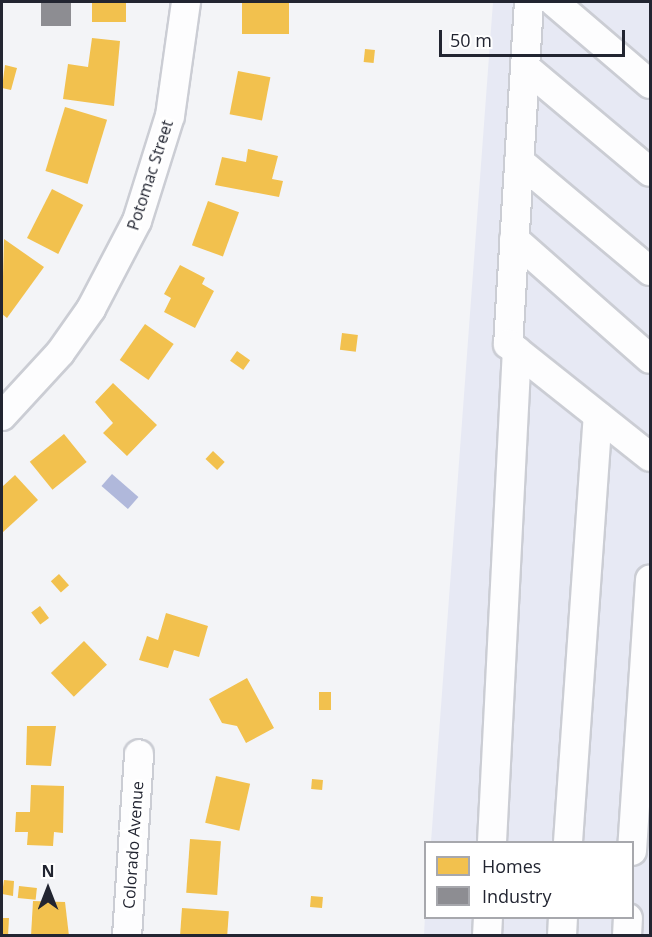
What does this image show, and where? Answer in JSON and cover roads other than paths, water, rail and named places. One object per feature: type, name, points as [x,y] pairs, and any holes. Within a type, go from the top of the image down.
[{"type":"street","name":"Potomac Street","points":[[2,416],[60,353],[120,259],[152,183],[170,116],[186,2]]},
{"type":"street","points":[[529,2],[508,344],[651,457]]},
{"type":"street","points":[[554,2],[651,84]]},
{"type":"street","points":[[525,67],[651,172]]},
{"type":"street","points":[[519,162],[651,271]]},
{"type":"street","points":[[514,239],[651,359]]},
{"type":"street","points":[[492,841],[517,351]]},
{"type":"street","points":[[568,841],[598,416]]},
{"type":"street","points":[[634,841],[651,580]]},
{"type":"street","name":"Colorado Avenue","points":[[127,936],[139,754]]},
{"type":"street","points":[[487,936],[488,919]]},
{"type":"street","points":[[562,936],[563,919]]},
{"type":"street","points":[[627,936],[628,919]]},
{"type":"water","points":[[112,474],[138,497],[128,509],[102,486]]}]
